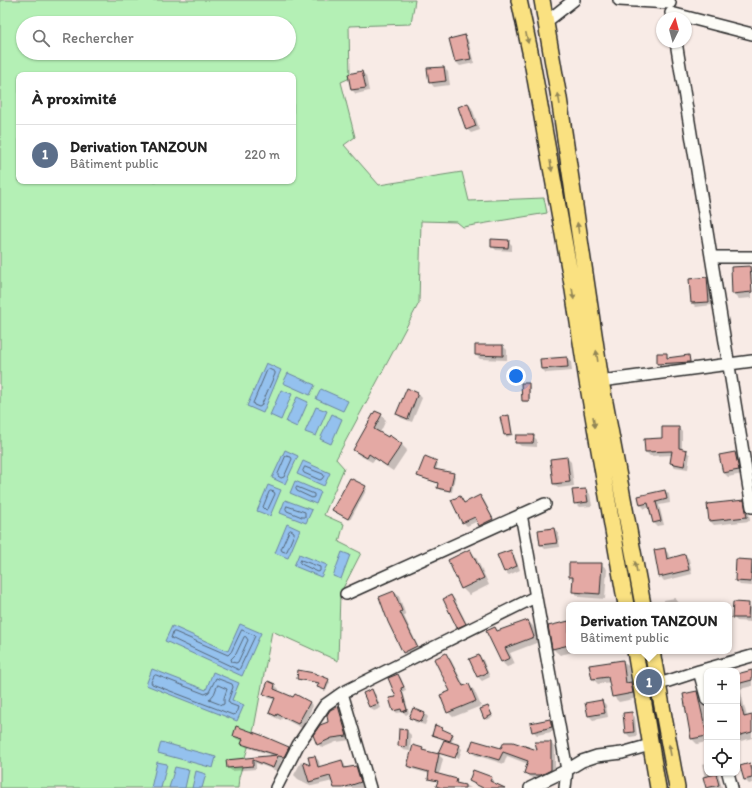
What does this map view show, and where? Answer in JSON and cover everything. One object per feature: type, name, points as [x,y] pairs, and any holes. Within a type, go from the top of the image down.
[{"type":"highway","points":[[519,0],[531,56],[566,252],[625,602]]},
{"type":"highway","points":[[542,0],[559,98],[601,381],[642,602]]},
{"type":"highway","points":[[636,654],[658,788]]},
{"type":"highway","points":[[653,654],[676,788]]},
{"type":"street","points":[[546,22],[574,0]]},
{"type":"street","points":[[619,0],[671,8],[752,34]]},
{"type":"street","points":[[677,48],[729,364],[748,463],[752,506]]},
{"type":"street","points":[[711,257],[752,257]]},
{"type":"street","points":[[601,381],[752,361]]},
{"type":"street","points":[[346,594],[545,504]]},
{"type":"street","points":[[521,514],[567,770],[565,788]]},
{"type":"street","points":[[276,788],[298,745],[325,705],[342,693],[536,596]]},
{"type":"street","points":[[642,690],[699,671],[752,656]]},
{"type":"street","points":[[699,671],[704,689]]},
{"type":"street","points":[[342,693],[370,788]]},
{"type":"street","points":[[530,788],[597,756],[622,753],[650,745]]},
{"type":"street","points":[[729,776],[732,788]]},
{"type":"green space","points":[[0,0],[415,0],[411,24],[349,26],[350,78],[341,82],[355,137],[344,145],[379,185],[462,172],[469,201],[544,198],[547,213],[463,227],[457,222],[421,221],[419,303],[336,459],[344,468],[324,515],[344,524],[339,542],[361,553],[340,594],[338,661],[272,631],[254,728],[239,777],[238,788],[0,788]]},
{"type":"water","points":[[266,363],[281,370],[263,413],[247,406]]},
{"type":"water","points":[[288,373],[315,385],[310,395],[283,383]]},
{"type":"water","points":[[321,389],[348,401],[343,411],[316,399]]},
{"type":"water","points":[[281,390],[292,394],[281,420],[270,415]]},
{"type":"water","points":[[297,397],[308,402],[297,427],[286,422]]},
{"type":"water","points":[[316,407],[327,411],[316,436],[305,432]]},
{"type":"water","points":[[332,414],[342,419],[331,444],[320,439]]},
{"type":"water","points":[[285,450],[298,456],[285,484],[272,478]]},
{"type":"water","points":[[303,461],[330,473],[324,486],[297,474]]},
{"type":"water","points":[[295,481],[321,492],[316,504],[290,493]]},
{"type":"water","points":[[268,485],[281,490],[270,516],[257,511]]},
{"type":"water","points":[[285,500],[312,510],[306,523],[280,513]]},
{"type":"water","points":[[287,524],[300,530],[288,558],[275,553]]},
{"type":"water","points":[[342,552],[350,555],[341,579],[333,576]]},
{"type":"water","points":[[299,554],[327,565],[321,577],[294,566]]},
{"type":"water","points":[[240,624],[261,633],[242,676],[165,641],[172,626],[228,651]]},
{"type":"water","points":[[152,669],[206,690],[213,672],[239,683],[232,700],[244,705],[237,721],[146,685]]},
{"type":"water","points":[[161,742],[216,757],[213,768],[158,753]]},
{"type":"water","points":[[157,762],[167,764],[161,788],[151,788]]},
{"type":"water","points":[[175,767],[189,770],[185,788],[169,788]]},
{"type":"water","points":[[196,771],[206,774],[202,788],[192,788]]},
{"type":"building","points":[[465,35],[471,59],[455,62],[449,39]]},
{"type":"building","points":[[444,67],[446,81],[429,83],[427,68]]},
{"type":"building","points":[[362,71],[366,88],[351,90],[348,74]]},
{"type":"building","points":[[468,103],[476,126],[466,130],[458,107]]},
{"type":"building","points":[[491,239],[509,240],[508,248],[491,247]]},
{"type":"building","points":[[750,266],[752,292],[732,294],[731,267]]},
{"type":"building","points":[[707,277],[709,302],[691,303],[689,279]]},
{"type":"building","points":[[475,345],[503,345],[503,356],[475,355]]},
{"type":"building","points":[[657,353],[667,353],[667,358],[689,355],[690,362],[657,364]]},
{"type":"building","points":[[567,357],[568,367],[541,369],[540,359]]},
{"type":"building","points":[[521,383],[529,383],[529,401],[522,401]]},
{"type":"building","points":[[407,388],[418,393],[408,419],[396,414]]},
{"type":"building","points":[[375,411],[382,414],[374,429],[388,437],[389,435],[402,444],[387,466],[369,454],[367,458],[353,450]]},
{"type":"building","points":[[509,415],[512,434],[504,435],[500,417]]},
{"type":"building","points":[[662,427],[679,427],[679,448],[687,450],[684,466],[670,463],[672,451],[645,452],[644,439],[662,438]]},
{"type":"building","points":[[516,435],[534,435],[533,443],[515,443]]},
{"type":"building","points":[[735,452],[739,470],[723,473],[719,455]]},
{"type":"building","points":[[425,456],[437,461],[434,469],[454,473],[450,491],[437,488],[438,483],[417,476]]},
{"type":"building","points":[[567,457],[570,482],[553,484],[550,459]]},
{"type":"building","points":[[350,478],[366,486],[348,519],[332,510]]},
{"type":"building","points":[[586,489],[588,502],[574,504],[572,490]]},
{"type":"building","points":[[665,490],[667,499],[656,502],[661,521],[653,523],[648,503],[640,505],[638,496]]},
{"type":"building","points":[[480,495],[493,519],[479,526],[475,517],[462,523],[451,500],[460,496],[464,503]]},
{"type":"building","points":[[744,500],[747,517],[709,521],[707,504]]},
{"type":"building","points":[[554,528],[557,543],[540,545],[538,530]]},
{"type":"building","points":[[665,548],[667,559],[685,554],[689,570],[659,577],[654,550]]},
{"type":"building","points":[[470,549],[484,578],[461,589],[448,560]]},
{"type":"building","points":[[511,550],[517,566],[504,572],[497,555]]},
{"type":"building","points":[[736,559],[752,560],[751,582],[735,581]]},
{"type":"building","points":[[569,563],[602,563],[600,594],[572,592],[573,577],[569,577]]},
{"type":"building","points":[[394,591],[402,611],[400,612],[417,646],[403,653],[388,622],[379,597]]},
{"type":"building","points":[[451,595],[466,624],[457,628],[443,599]]},
{"type":"building","points":[[733,602],[749,603],[748,618],[732,618]]},
{"type":"building","points":[[528,620],[534,637],[505,648],[510,658],[501,662],[486,631],[495,627],[497,631]]},
{"type":"building","points":[[566,622],[566,646],[552,649],[548,626]]},
{"type":"building","points":[[446,653],[463,686],[469,684],[476,701],[447,713],[440,695],[450,691],[434,659]]},
{"type":"building","points":[[479,655],[487,673],[477,677],[469,659]]},
{"type":"building","points":[[623,660],[626,683],[631,682],[633,693],[612,697],[608,677],[592,679],[589,665]]},
{"type":"building","points":[[298,670],[314,673],[329,679],[325,690],[317,687],[319,683],[297,679]]},
{"type":"building","points":[[752,670],[752,680],[740,683],[740,673]]},
{"type":"building","points":[[398,674],[404,687],[401,688],[407,710],[402,712],[401,709],[393,711],[389,698],[396,697],[388,678]]},
{"type":"building","points":[[268,681],[275,684],[274,689],[293,697],[295,694],[310,702],[298,724],[277,714],[276,716],[269,713],[275,698],[263,694]]},
{"type":"building","points":[[372,689],[378,704],[369,707],[363,693]]},
{"type":"building","points":[[697,691],[704,722],[704,737],[691,739],[683,694]]},
{"type":"building","points":[[602,700],[605,713],[588,716],[585,703]]},
{"type":"building","points":[[740,701],[744,717],[752,715],[752,732],[740,735]]},
{"type":"building","points":[[338,706],[347,736],[332,738],[317,745],[313,735],[320,725],[328,722],[327,715],[330,710]]},
{"type":"building","points":[[488,706],[492,715],[484,719],[480,709]]},
{"type":"building","points":[[413,708],[425,713],[421,722],[409,718]]},
{"type":"building","points":[[632,712],[634,732],[625,733],[623,713]]},
{"type":"building","points":[[550,719],[552,727],[532,732],[530,723]]},
{"type":"building","points":[[435,725],[453,734],[450,741],[432,735]]},
{"type":"building","points":[[236,726],[289,747],[284,757],[278,756],[273,768],[253,760],[253,766],[227,768],[226,760],[277,755],[241,744],[243,739],[233,736]]},
{"type":"building","points":[[399,729],[407,730],[406,747],[398,746]]},
{"type":"building","points":[[444,740],[460,745],[455,758],[438,753]]},
{"type":"building","points":[[473,740],[501,748],[504,742],[513,742],[537,750],[535,742],[551,742],[551,770],[541,775],[529,775],[524,773],[528,761],[503,752],[499,760],[469,751]]},
{"type":"building","points":[[413,745],[423,748],[422,750],[439,754],[435,773],[457,779],[456,783],[465,785],[465,788],[442,788],[436,786],[438,781],[428,779],[429,772],[407,766]]},
{"type":"building","points":[[315,756],[318,767],[342,760],[344,768],[356,766],[361,782],[343,788],[334,788],[330,776],[309,782],[303,762],[310,765],[308,757]]},
{"type":"building","points":[[750,763],[752,778],[744,780],[740,766]]},
{"type":"building","points":[[473,770],[492,777],[490,781],[505,788],[483,788],[469,781]]},
{"type":"building","points":[[717,776],[719,785],[706,788],[703,777]]},
{"type":"place","name":"Derivation TANZOUN","points":[[649,682]]}]
